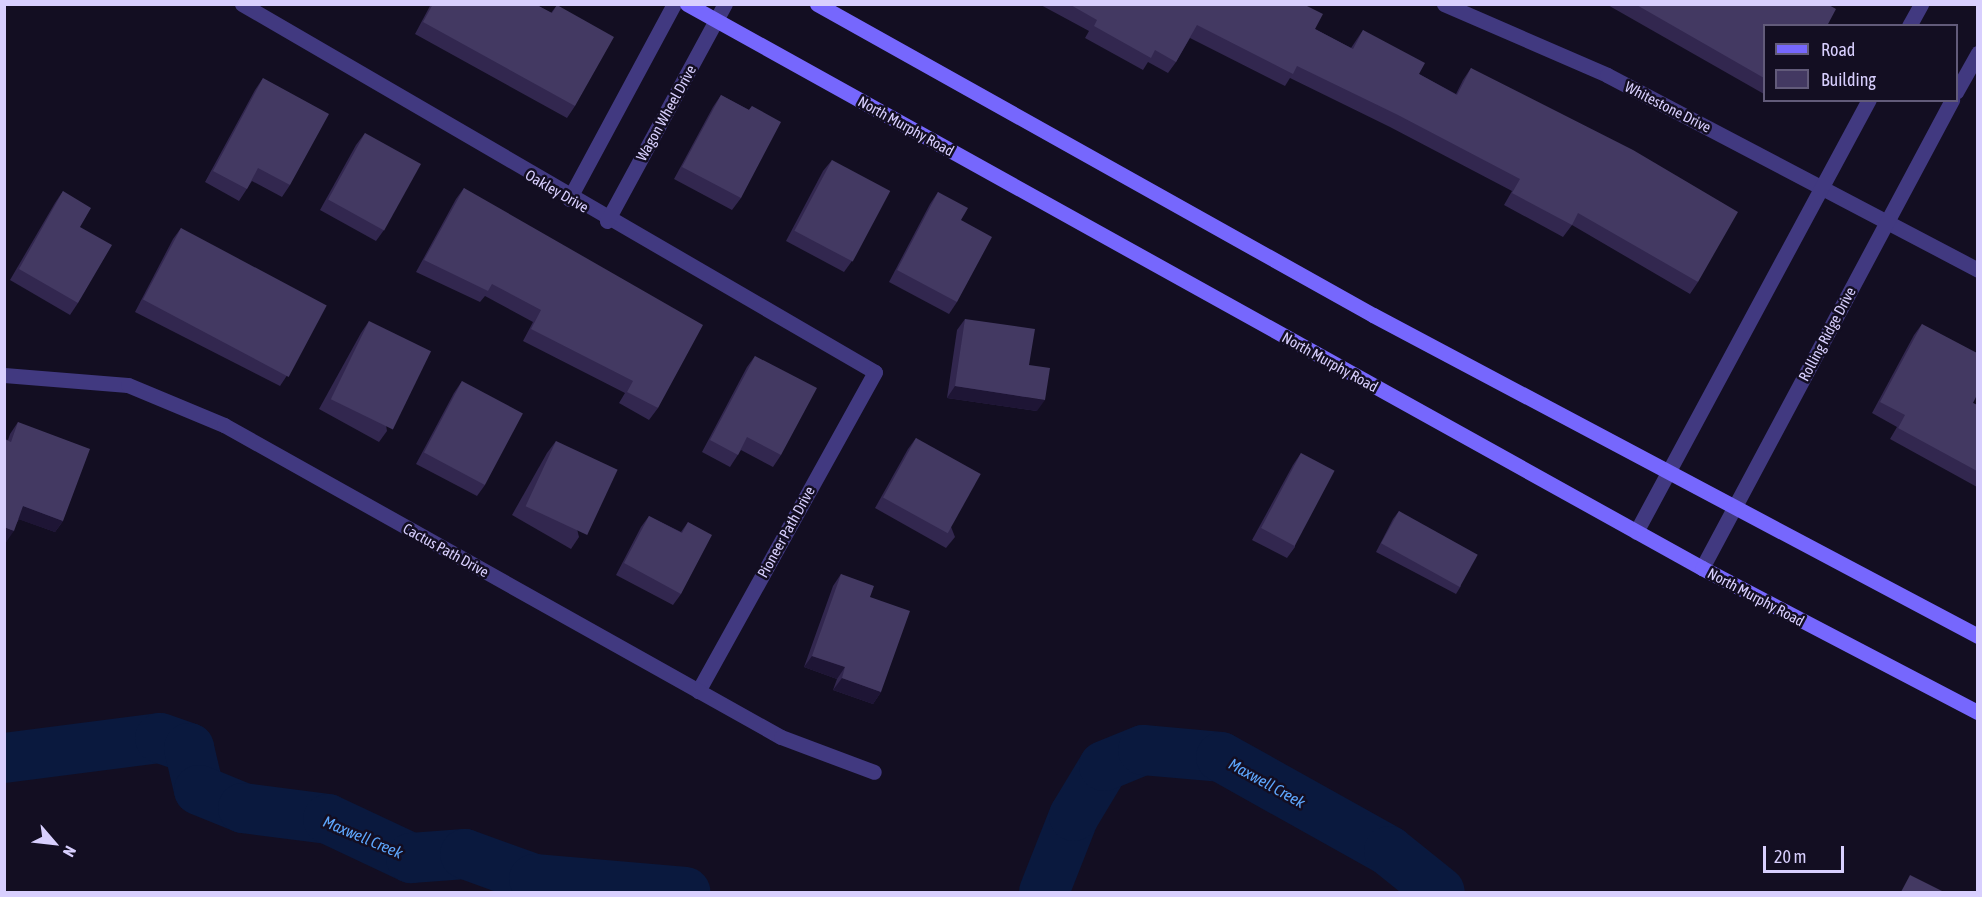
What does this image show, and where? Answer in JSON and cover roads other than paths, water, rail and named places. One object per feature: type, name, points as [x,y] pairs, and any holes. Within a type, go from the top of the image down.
[{"type":"main road","name":"North Murphy Road","points":[[687,4],[1636,532],[1977,712]]},
{"type":"main road","points":[[817,4],[1373,315],[1668,472],[1734,510],[1977,636]]},
{"type":"street","name":"Oakley Drive","points":[[242,4],[569,199],[875,372]]},
{"type":"street","points":[[569,199],[674,4]]},
{"type":"street","name":"Wagon Wheel Drive","points":[[608,221],[725,4]]},
{"type":"street","name":"Whitestone Drive","points":[[1443,4],[1606,75],[1977,270]]},
{"type":"street","points":[[1911,24],[1921,4]]},
{"type":"street","points":[[1958,88],[1977,53]]},
{"type":"street","points":[[1636,532],[1868,102]]},
{"type":"street","name":"Rolling Ridge Drive","points":[[1702,568],[1951,102]]},
{"type":"street","name":"Pioneer Path Drive","points":[[698,692],[875,372]]},
{"type":"street","name":"Cactus Path Drive","points":[[4,375],[128,386],[224,425],[781,737],[874,772]]},
{"type":"waterway","name":"Maxwell Creek","points":[[4,758],[160,738],[189,748],[199,790],[243,808],[328,819],[411,858],[465,854],[534,879],[685,892]]},
{"type":"waterway","name":"Maxwell Creek","points":[[1044,892],[1074,816],[1104,766],[1143,750],[1221,757],[1389,851],[1440,892]]}]
